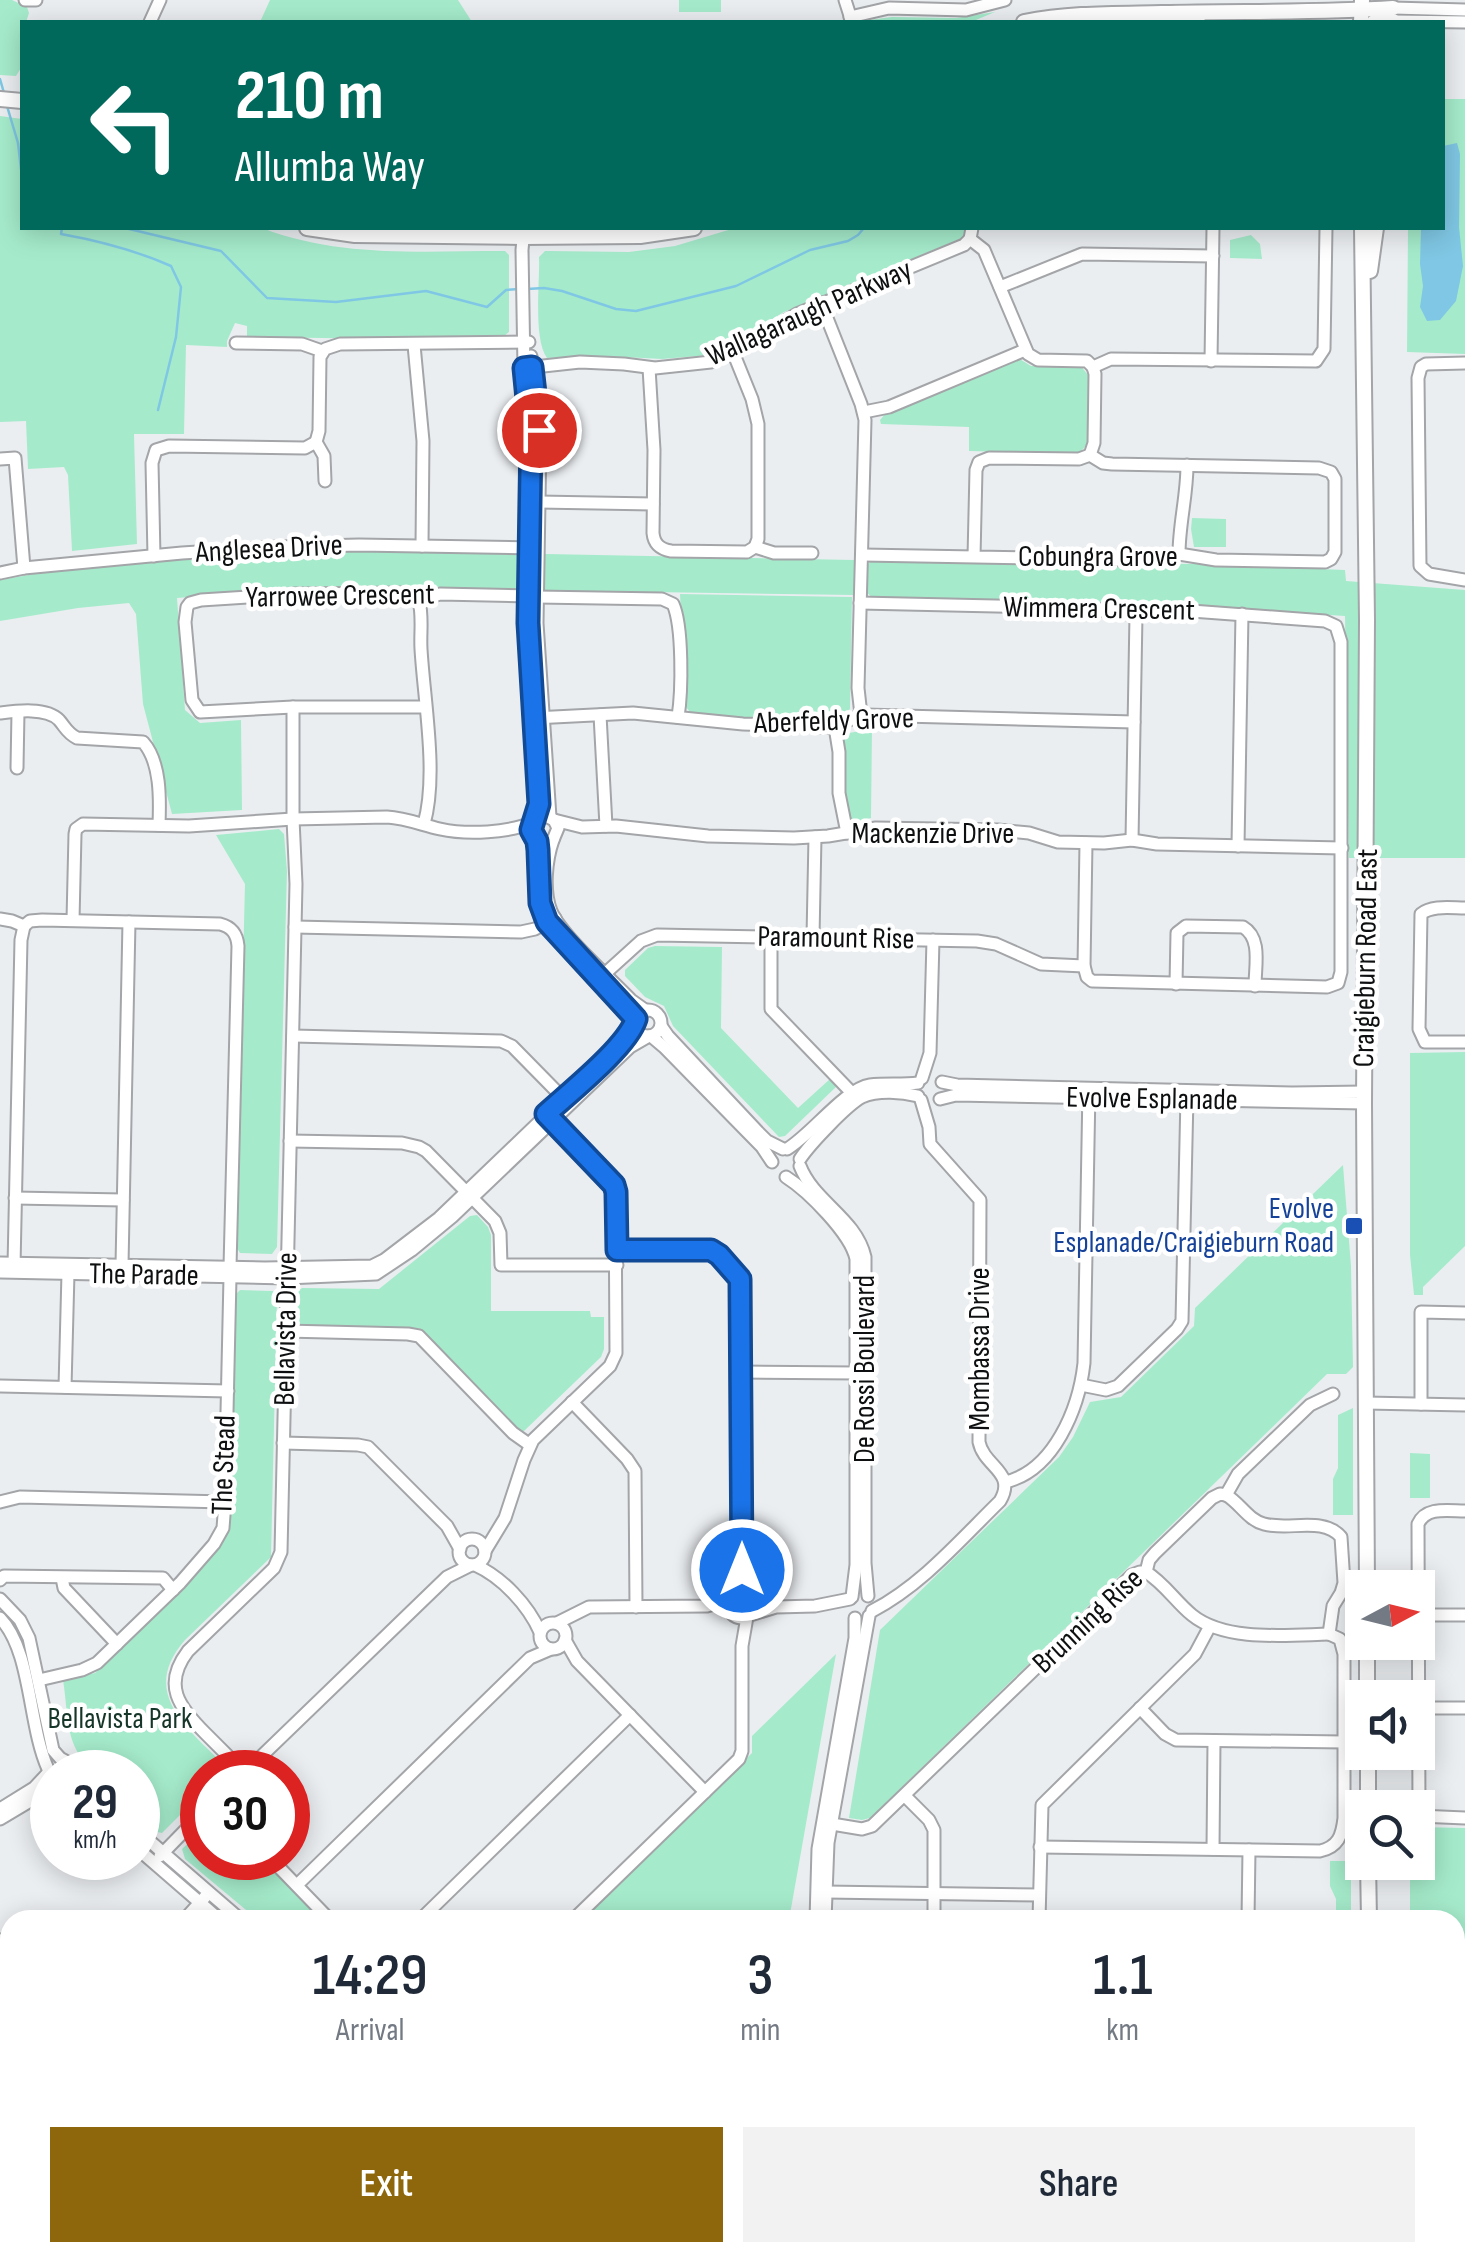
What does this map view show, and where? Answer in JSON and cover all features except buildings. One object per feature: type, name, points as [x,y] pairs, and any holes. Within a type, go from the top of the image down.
[{"type":"main road","points":[[1090,20],[1393,13]]},
{"type":"main road","points":[[1036,20],[1072,14],[1158,20]]},
{"type":"main road","points":[[321,230],[355,235],[525,232],[640,236],[680,230]]},
{"type":"main road","name":"Craigieburn Road East","points":[[1362,230],[1368,769],[1364,1097],[1367,1570]]},
{"type":"main road","name":"Craigieburn Road East","points":[[1365,329],[1376,230]]},
{"type":"main road","points":[[1368,1880],[1369,1910]]},
{"type":"street","points":[[25,0],[36,0]]},
{"type":"street","points":[[845,0],[851,20],[888,4],[966,10],[1005,0]]},
{"type":"street","points":[[1393,13],[1465,10]]},
{"type":"street","points":[[1393,13],[1465,22]]},
{"type":"street","points":[[1212,360],[1214,230]]},
{"type":"street","points":[[1093,367],[1111,359],[1310,362],[1320,358],[1324,350],[1326,230]]},
{"type":"street","points":[[525,232],[539,804],[531,830],[540,903],[603,976],[631,1000],[641,1034],[664,1047],[762,1147],[776,1173],[786,1177],[795,1174],[811,1144],[861,1098],[920,1089],[930,1076],[940,1081]]},
{"type":"street","points":[[971,233],[984,250],[1026,350],[1034,359],[1083,360],[1093,367],[1095,374],[1094,448],[1090,455],[1080,459],[989,458],[979,462],[974,557]]},
{"type":"street","name":"Wallagaraugh Parkway","points":[[528,367],[580,362],[648,368],[704,364],[821,303],[964,245],[971,233]]},
{"type":"street","points":[[1000,288],[1082,254],[1213,256]]},
{"type":"street","points":[[821,303],[864,412],[860,715]]},
{"type":"street","points":[[325,481],[324,456],[316,442],[320,357],[329,346],[527,342]]},
{"type":"street","points":[[236,343],[302,344],[322,351]]},
{"type":"street","points":[[414,345],[423,441],[422,546]]},
{"type":"street","points":[[864,412],[889,407],[1026,350]]},
{"type":"street","points":[[733,352],[758,424],[755,547]]},
{"type":"street","points":[[1465,363],[1426,364],[1418,378],[1420,566],[1429,574],[1465,580]]},
{"type":"street","points":[[528,367],[540,440],[534,548]]},
{"type":"street","points":[[648,368],[654,434],[655,542],[670,551],[747,552],[755,547],[812,553]]},
{"type":"street","points":[[154,556],[152,464],[156,450],[169,446],[304,448],[316,442]]},
{"type":"street","points":[[1090,455],[1103,463],[1187,466],[1179,554]]},
{"type":"street","points":[[0,459],[16,458],[24,568]]},
{"type":"street","name":"Cobungra Grove","points":[[863,555],[1133,560],[1179,554],[1216,560],[1332,559],[1336,546],[1334,474],[1324,468],[1187,466]]},
{"type":"street","points":[[539,502],[653,504]]},
{"type":"street","name":"Anglesea Drive","points":[[0,572],[154,556],[309,546],[534,548]]},
{"type":"street","name":"Yarrowee Crescent","points":[[424,706],[196,710],[192,700],[186,607],[201,600],[330,594],[403,594],[418,602],[440,594],[662,599],[673,604],[677,617],[681,688],[678,717]]},
{"type":"street","points":[[418,602],[430,781],[424,824]]},
{"type":"street","name":"Wimmera Crescent","points":[[860,603],[1087,608],[1136,615],[1178,610],[1325,621],[1336,626],[1341,642],[1342,848]]},
{"type":"street","points":[[1238,846],[1242,614]]},
{"type":"street","points":[[1132,840],[1136,615]]},
{"type":"street","name":"Bellavista Drive","points":[[223,1750],[182,1708],[176,1692],[176,1674],[188,1651],[278,1563],[281,1552],[296,872],[292,819],[293,707]]},
{"type":"street","points":[[16,768],[18,712]]},
{"type":"street","points":[[0,713],[54,715],[69,734],[78,738],[139,740],[146,744],[159,789],[159,825]]},
{"type":"street","name":"Aberfeldy Grove","points":[[538,718],[633,713],[743,724],[835,727],[860,715],[1134,722]]},
{"type":"street","points":[[600,714],[606,826]]},
{"type":"street","points":[[538,718],[552,819],[558,828],[548,860],[551,920]]},
{"type":"street","points":[[835,727],[839,793],[847,833]]},
{"type":"street","points":[[73,920],[75,834],[87,824],[189,826],[386,817],[444,830],[503,831],[522,827],[542,816],[552,819]]},
{"type":"street","name":"Mackenzie Drive","points":[[552,819],[582,827],[708,836],[815,838],[876,828],[998,830],[1058,842],[1132,840],[1157,844],[1342,848]]},
{"type":"street","name":"Mackenzie Drive","points":[[554,839],[582,827]]},
{"type":"street","points":[[503,831],[545,843],[554,839]]},
{"type":"street","points":[[814,938],[815,838]]},
{"type":"street","points":[[1086,843],[1086,971]]},
{"type":"street","name":"Paramount Rise","points":[[603,976],[650,936],[772,936],[987,942],[1041,964],[1086,971],[1092,981],[1326,988],[1338,983],[1341,972],[1342,848]]},
{"type":"street","points":[[1465,908],[1426,909],[1421,914],[1419,1029],[1424,1042],[1465,1042]]},
{"type":"street","points":[[0,919],[24,926]]},
{"type":"street","points":[[9,1269],[15,1198],[20,940],[24,926],[34,920],[129,922],[122,1265]]},
{"type":"street","points":[[295,928],[521,932],[551,920]]},
{"type":"street","name":"The Stead","points":[[39,1680],[88,1669],[173,1590],[220,1536],[223,1526],[238,946],[234,933],[223,924],[129,922]]},
{"type":"street","points":[[1176,984],[1180,929],[1243,927],[1255,939],[1255,986]]},
{"type":"street","points":[[772,936],[771,1009],[852,1092]]},
{"type":"street","points":[[933,940],[930,1053],[920,1089],[928,1103],[938,1100]]},
{"type":"street","points":[[566,1102],[623,1041],[638,1018],[658,1014],[668,1036],[758,1132],[767,1141],[795,1152],[800,1162]]},
{"type":"street","points":[[566,1102],[630,1047],[658,1033],[661,1026]]},
{"type":"street","points":[[293,1036],[501,1041],[512,1046],[566,1102]]},
{"type":"street","points":[[929,1127],[944,1091],[930,1053]]},
{"type":"street","name":"Evolve Esplanade","points":[[940,1081],[1088,1093]]},
{"type":"street","points":[[772,1162],[774,1155],[804,1138],[852,1092],[871,1085],[920,1089]]},
{"type":"street","name":"Mombassa Drive","points":[[920,1089],[932,1147],[980,1200],[979,1442],[1005,1482]]},
{"type":"street","points":[[815,1606],[862,1619],[898,1596],[1000,1501],[1005,1482],[1026,1475],[1047,1454],[1064,1427],[1081,1385],[1084,1348],[1088,1093]]},
{"type":"street","name":"Evolve Esplanade","points":[[938,1100],[956,1095],[1088,1093],[1364,1097]]},
{"type":"street","points":[[1081,1385],[1106,1390],[1118,1386],[1182,1321],[1187,1095]]},
{"type":"street","name":"The Parade","points":[[0,1262],[9,1269],[68,1273],[376,1274],[427,1238],[566,1102]]},
{"type":"street","points":[[267,1750],[447,1576],[479,1559],[505,1518],[530,1445],[615,1358],[615,1188],[550,1117]]},
{"type":"street","points":[[290,1140],[412,1144],[426,1151],[498,1228],[501,1265],[617,1264]]},
{"type":"street","name":"De Rossi Boulevard","points":[[800,1162],[811,1187],[856,1235],[865,1257],[865,1563],[869,1597]]},
{"type":"street","name":"De Rossi Boulevard","points":[[786,1177],[798,1184],[855,1252],[856,1566],[851,1598]]},
{"type":"street","points":[[15,1198],[124,1200]]},
{"type":"street","points":[[617,1250],[706,1250],[719,1255],[741,1283],[742,1570],[754,1607],[741,1616]]},
{"type":"street","name":"The Parade","points":[[9,1269],[122,1265],[230,1272]]},
{"type":"street","points":[[65,1387],[68,1273]]},
{"type":"street","points":[[1420,1404],[1421,1312],[1465,1313]]},
{"type":"street","points":[[286,1331],[419,1336],[513,1433],[530,1445]]},
{"type":"street","points":[[741,1372],[856,1372]]},
{"type":"street","points":[[0,1386],[228,1391]]},
{"type":"street","name":"Brunning Rise","points":[[832,1824],[870,1828],[1132,1575],[1146,1572],[1151,1557],[1214,1496],[1226,1494],[1238,1474],[1310,1405],[1332,1394]]},
{"type":"street","points":[[572,1402],[636,1471],[636,1606]]},
{"type":"street","points":[[1366,1403],[1465,1405]]},
{"type":"street","points":[[284,1443],[368,1447],[447,1526],[482,1544],[479,1559]]},
{"type":"street","points":[[1226,1494],[1252,1519],[1265,1525],[1324,1526],[1338,1533],[1343,1545],[1344,1583],[1333,1606],[1329,1634]]},
{"type":"street","points":[[0,1502],[20,1497],[225,1502]]},
{"type":"street","points":[[1419,1570],[1420,1519],[1428,1512],[1465,1511]]},
{"type":"street","points":[[447,1526],[463,1561],[479,1559]]},
{"type":"street","points":[[447,1576],[464,1542],[500,1526]]},
{"type":"street","points":[[479,1559],[528,1610],[543,1644],[559,1643],[705,1792]]},
{"type":"street","points":[[583,1910],[742,1752],[741,1616],[729,1606],[742,1570]]},
{"type":"street","points":[[1040,1848],[1320,1850],[1340,1839],[1344,1742],[1343,1646],[1338,1637],[1222,1631],[1192,1616],[1146,1572]]},
{"type":"street","points":[[0,1580],[4,1576],[163,1578],[173,1590]]},
{"type":"street","points":[[62,1578],[64,1588],[117,1644]]},
{"type":"street","points":[[530,1658],[545,1625],[589,1607],[707,1606],[741,1616],[776,1606],[815,1606],[860,1593],[869,1597],[898,1596]]},
{"type":"street","points":[[707,1606],[742,1594],[776,1606]]},
{"type":"street","points":[[825,1910],[826,1858],[862,1643],[873,1604],[869,1597]]},
{"type":"street","points":[[816,1910],[818,1850],[855,1638],[848,1606],[851,1598]]},
{"type":"street","points":[[0,1599],[25,1629],[52,1750]]},
{"type":"street","points":[[528,1610],[563,1628],[559,1643]]},
{"type":"street","points":[[297,1885],[530,1658],[559,1643],[578,1612]]},
{"type":"street","points":[[1435,1615],[1465,1616]]},
{"type":"street","points":[[0,1618],[18,1647],[41,1750]]},
{"type":"street","points":[[1039,1910],[1040,1812],[1046,1800],[1195,1654],[1210,1626]]},
{"type":"street","points":[[1140,1708],[1170,1738],[1344,1742]]},
{"type":"street","points":[[1435,1708],[1465,1708]]},
{"type":"street","points":[[430,1910],[630,1715]]},
{"type":"street","points":[[1212,1849],[1214,1741]]},
{"type":"street","points":[[1419,1770],[1419,1816],[1465,1818]]},
{"type":"street","points":[[0,1809],[30,1790]]},
{"type":"street","points":[[0,1819],[30,1794]]},
{"type":"street","points":[[905,1796],[934,1830],[934,1910]]},
{"type":"street","points":[[160,1856],[180,1836]]},
{"type":"street","points":[[1248,1910],[1249,1850]]},
{"type":"street","points":[[160,1860],[225,1910]]},
{"type":"street","points":[[292,1880],[321,1910]]},
{"type":"street","points":[[826,1892],[1039,1895]]},
{"type":"street","points":[[193,1910],[204,1897]]},
{"type":"street","points":[[204,1897],[213,1910]]},
{"type":"green space","points":[[0,0],[12,0],[27,7],[29,13],[27,20],[20,20],[20,70],[16,76],[0,75]]},
{"type":"green space","points":[[270,0],[458,0],[471,20],[261,20]]},
{"type":"green space","points":[[679,0],[721,0],[721,12],[679,12]]},
{"type":"green space","points":[[995,12],[976,20],[869,20],[892,17],[956,18]]},
{"type":"green space","points":[[1445,99],[1465,99],[1465,354],[1407,352],[1408,230],[1445,230]]},
{"type":"green space","points":[[0,116],[20,119],[20,230],[268,230],[351,248],[505,251],[509,255],[509,332],[504,336],[247,337],[247,326],[235,323],[227,347],[186,345],[184,434],[134,434],[137,544],[72,551],[68,475],[64,467],[28,469],[26,421],[0,422]]},
{"type":"green space","points":[[728,230],[965,230],[962,238],[784,312],[710,355],[662,359],[547,358],[540,337],[538,310],[539,257],[545,251],[629,252],[675,246]]},
{"type":"green space","points":[[1251,235],[1260,244],[1262,259],[1230,258],[1230,240]]},
{"type":"green space","points":[[1018,358],[1031,366],[1080,365],[1088,375],[1087,445],[1078,454],[969,451],[969,427],[881,424],[886,413]]},
{"type":"green space","points":[[1192,518],[1226,519],[1226,547],[1194,547]]},
{"type":"green space","points":[[245,552],[855,560],[854,595],[650,595],[318,587],[177,598],[185,710],[200,723],[241,720],[242,810],[172,814],[143,704],[136,614],[129,603],[0,621],[0,580],[74,567]]},
{"type":"green space","points":[[870,561],[1198,564],[1345,570],[1346,581],[1465,590],[1465,858],[1349,858],[1345,616],[1206,607],[873,598],[866,592]]},
{"type":"green space","points":[[680,594],[852,597],[850,709],[839,715],[799,720],[690,712],[686,707]]},
{"type":"green space","points":[[872,729],[871,818],[855,822],[850,820],[842,793],[844,739],[849,733]]},
{"type":"green space","points":[[279,829],[284,834],[287,871],[277,1247],[272,1254],[240,1253],[236,1246],[245,884],[216,835]]},
{"type":"green space","points":[[655,946],[722,947],[721,1028],[798,1108],[830,1079],[837,1086],[785,1136],[779,1137],[673,1026],[664,1006],[645,997],[625,976],[625,970]]},
{"type":"green space","points":[[1465,1052],[1465,1246],[1423,1287],[1423,1295],[1414,1295],[1410,1255],[1410,1053]]},
{"type":"green space","points":[[1343,1165],[1353,1367],[1346,1374],[1327,1374],[870,1818],[849,1818],[880,1630],[1059,1457],[1090,1402],[1121,1397],[1194,1326],[1195,1308]]},
{"type":"green space","points":[[477,1215],[491,1235],[491,1311],[590,1311],[591,1317],[604,1317],[601,1357],[524,1431],[518,1431],[419,1328],[301,1326],[296,1321],[297,1292],[302,1288],[379,1289],[470,1216]]},
{"type":"green space","name":"Bellavista Park","points":[[240,1290],[273,1291],[277,1296],[271,1557],[185,1640],[172,1659],[166,1677],[173,1708],[209,1750],[180,1750],[180,1815],[162,1833],[160,1750],[76,1750],[63,1680],[95,1673],[194,1577],[225,1536],[230,1516],[235,1295]]},
{"type":"green space","points":[[1353,1408],[1353,1515],[1333,1515],[1338,1415]]},
{"type":"green space","points":[[1410,1453],[1430,1454],[1430,1498],[1410,1498]]},
{"type":"green space","points":[[836,1654],[791,1910],[589,1910],[752,1753],[752,1736]]},
{"type":"green space","points":[[1435,1827],[1465,1828],[1465,1910],[1410,1910],[1410,1880],[1435,1880]]},
{"type":"green space","points":[[1330,1861],[1345,1861],[1345,1880],[1351,1880],[1351,1910],[1336,1910],[1330,1886]]},
{"type":"green space","points":[[210,1880],[283,1880],[312,1910],[246,1910]]},
{"type":"water","points":[[1457,143],[1460,154],[1463,266],[1456,301],[1440,320],[1427,321],[1420,307],[1421,230],[1445,230],[1445,146]]},
{"type":"waterway","points":[[0,79],[4,93]]},
{"type":"waterway","points":[[7,106],[20,160]]},
{"type":"waterway","points":[[62,230],[61,234],[117,247],[171,266],[181,287],[176,337],[158,410]]},
{"type":"waterway","points":[[133,230],[221,251],[267,298],[336,302],[426,291],[487,307],[506,290],[519,289]]},
{"type":"waterway","points":[[527,289],[562,291],[616,309],[636,311],[736,286],[810,250],[848,241],[862,230]]},
{"type":"place","name":"Evolve Esplanade/Craigieburn Road","points":[[1354,1226]]},
{"type":"route","points":[[539,430],[532,367],[524,368],[531,439],[528,623],[539,804],[531,830],[537,841],[540,903],[553,931],[636,1019],[623,1041],[546,1114],[614,1185],[617,1250],[711,1250],[740,1279],[742,1570]]}]
